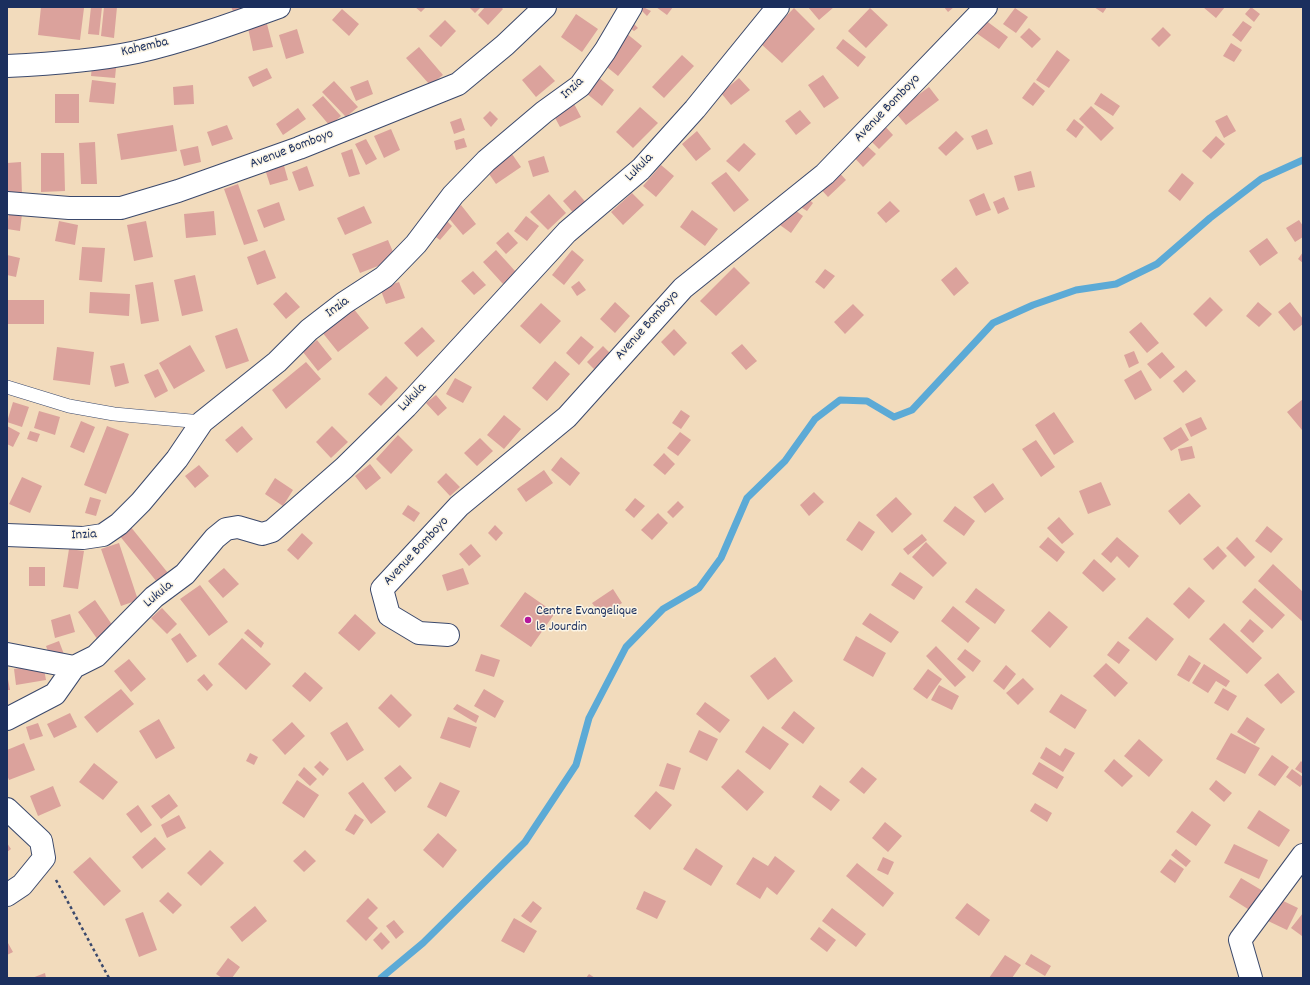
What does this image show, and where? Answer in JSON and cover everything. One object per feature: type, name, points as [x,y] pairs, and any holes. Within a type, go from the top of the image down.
[{"type":"street","name":"Kahemba","points":[[7,66],[54,64],[136,52],[209,33],[279,7]]},
{"type":"street","name":"Avenue Bomboyo","points":[[7,203],[69,208],[121,208],[178,192],[300,148],[458,84],[545,7]]},
{"type":"street","name":"Inzia","points":[[7,535],[83,538],[103,535],[119,524],[142,502],[177,459],[202,422],[277,362],[309,330],[344,303],[384,277],[416,244],[453,195],[486,161],[544,112],[580,86],[606,51],[631,7]]},
{"type":"street","name":"Lukula","points":[[7,719],[55,694],[74,667],[96,656],[154,597],[184,574],[215,538],[226,529],[238,527],[262,534],[272,531],[344,468],[406,407],[567,232],[641,169],[694,109],[778,7]]},
{"type":"street","name":"Avenue Bomboyo","points":[[448,635],[419,633],[389,615],[382,590],[459,506],[567,417],[683,288],[825,174],[986,7]]},
{"type":"street","points":[[7,654],[74,667]]},
{"type":"street","points":[[7,809],[41,841],[44,858],[22,885],[7,894]]},
{"type":"street","points":[[1251,978],[1240,940],[1303,855]]},
{"type":"lane","points":[[7,388],[69,406],[114,414],[202,422]]},
{"type":"path","points":[[44,858],[109,978]]},
{"type":"building","points":[[41,7],[84,8],[80,40],[38,35]]},
{"type":"building","points":[[91,7],[102,7],[99,35],[88,34]]},
{"type":"building","points":[[104,7],[117,7],[114,38],[101,36]]},
{"type":"building","points":[[231,7],[250,7],[234,13]]},
{"type":"building","points":[[415,7],[426,7],[421,12]]},
{"type":"building","points":[[469,7],[481,7],[475,13]]},
{"type":"building","points":[[485,7],[501,7],[503,9],[488,25],[478,15]]},
{"type":"building","points":[[643,7],[651,11],[647,16],[641,10]]},
{"type":"building","points":[[656,7],[673,7],[667,15]]},
{"type":"building","points":[[808,7],[834,7],[819,20]]},
{"type":"building","points":[[944,7],[954,7],[948,12]]},
{"type":"building","points":[[1094,7],[1107,7],[1103,13]]},
{"type":"building","points":[[1203,7],[1225,7],[1216,18]]},
{"type":"building","points":[[1251,7],[1260,14],[1254,22],[1245,14]]},
{"type":"building","points":[[794,8],[815,29],[782,63],[760,43]]},
{"type":"building","points":[[870,8],[888,25],[866,48],[848,31]]},
{"type":"building","points":[[1015,8],[1028,17],[1016,33],[1003,24]]},
{"type":"building","points":[[342,9],[359,24],[349,36],[332,20]]},
{"type":"building","points":[[576,14],[598,29],[582,52],[561,37]]},
{"type":"building","points":[[981,17],[1008,37],[999,49],[972,30]]},
{"type":"building","points":[[445,20],[456,31],[441,47],[429,36]]},
{"type":"building","points":[[1243,21],[1252,27],[1241,42],[1232,35]]},
{"type":"building","points":[[267,24],[273,47],[253,51],[248,28]]},
{"type":"building","points":[[634,24],[638,28],[634,31],[630,28]]},
{"type":"building","points":[[1163,27],[1171,35],[1159,47],[1151,39]]},
{"type":"building","points":[[1029,28],[1041,39],[1032,48],[1020,37]]},
{"type":"building","points":[[297,29],[304,53],[286,59],[279,35]]},
{"type":"building","points":[[626,33],[642,46],[618,76],[602,63]]},
{"type":"building","points":[[843,39],[866,57],[858,67],[836,48]]},
{"type":"building","points":[[1231,43],[1242,50],[1234,62],[1223,56]]},
{"type":"building","points":[[419,47],[443,75],[430,85],[406,58]]},
{"type":"building","points":[[1057,50],[1070,60],[1049,88],[1036,80]]},
{"type":"building","points":[[682,55],[694,66],[664,98],[652,87]]},
{"type":"building","points":[[540,65],[555,81],[536,97],[522,80]]},
{"type":"building","points":[[92,66],[116,68],[115,78],[91,76]]},
{"type":"building","points":[[267,68],[272,78],[253,87],[248,77]]},
{"type":"building","points":[[823,75],[839,98],[824,108],[808,85]]},
{"type":"building","points":[[598,77],[614,90],[602,106],[586,93]]},
{"type":"building","points":[[739,78],[750,90],[731,105],[721,93]]},
{"type":"building","points":[[92,80],[116,83],[114,104],[89,102]]},
{"type":"building","points":[[368,80],[373,94],[356,101],[350,87]]},
{"type":"building","points":[[334,81],[358,107],[346,117],[322,92]]},
{"type":"building","points":[[1034,82],[1045,91],[1033,106],[1022,98]]},
{"type":"building","points":[[193,85],[194,104],[174,105],[173,87]]},
{"type":"building","points":[[929,87],[939,100],[906,125],[895,112]]},
{"type":"building","points":[[1101,93],[1120,106],[1113,116],[1094,104]]},
{"type":"building","points":[[55,94],[79,94],[79,123],[55,123]]},
{"type":"building","points":[[323,96],[341,116],[330,126],[312,105]]},
{"type":"building","points":[[573,102],[581,117],[560,127],[552,112]]},
{"type":"building","points":[[1091,106],[1114,128],[1101,141],[1079,119]]},
{"type":"building","points":[[640,107],[658,123],[633,148],[616,132]]},
{"type":"building","points":[[298,108],[306,119],[283,135],[276,124]]},
{"type":"building","points":[[800,110],[811,123],[796,135],[785,121]]},
{"type":"building","points":[[490,111],[498,119],[491,127],[483,118]]},
{"type":"building","points":[[1227,115],[1236,131],[1224,138],[1215,121]]},
{"type":"building","points":[[461,118],[465,130],[454,134],[450,122]]},
{"type":"building","points":[[1074,119],[1084,127],[1076,138],[1066,130]]},
{"type":"building","points":[[883,124],[893,135],[879,149],[868,138]]},
{"type":"building","points":[[173,125],[177,151],[121,160],[117,134]]},
{"type":"building","points":[[227,125],[233,139],[212,146],[207,132]]},
{"type":"building","points":[[391,129],[400,150],[384,158],[374,136]]},
{"type":"building","points":[[987,129],[993,144],[977,150],[971,136]]},
{"type":"building","points":[[697,131],[711,149],[696,161],[682,144]]},
{"type":"building","points":[[956,131],[964,139],[946,156],[938,148]]},
{"type":"building","points":[[1216,136],[1225,144],[1211,159],[1202,151]]},
{"type":"building","points":[[464,138],[467,147],[456,150],[454,141]]},
{"type":"building","points":[[366,139],[377,159],[366,165],[355,144]]},
{"type":"building","points":[[95,142],[97,184],[81,184],[79,143]]},
{"type":"building","points":[[744,143],[756,154],[739,172],[726,161]]},
{"type":"building","points":[[864,143],[876,154],[863,167],[852,155]]},
{"type":"building","points":[[198,146],[201,162],[184,166],[180,150]]},
{"type":"building","points":[[352,149],[360,174],[349,177],[341,153]]},
{"type":"building","points":[[41,153],[64,153],[65,191],[41,192]]},
{"type":"building","points":[[512,154],[521,167],[496,184],[487,171]]},
{"type":"building","points":[[544,156],[549,172],[533,177],[528,161]]},
{"type":"building","points":[[21,162],[22,195],[7,196],[7,163]]},
{"type":"building","points":[[283,162],[288,180],[270,185],[264,166]]},
{"type":"building","points":[[661,165],[674,176],[656,197],[643,186]]},
{"type":"building","points":[[307,166],[314,186],[299,191],[292,172]]},
{"type":"building","points":[[836,169],[846,180],[828,197],[818,186]]},
{"type":"building","points":[[1031,171],[1035,187],[1018,191],[1014,176]]},
{"type":"building","points":[[726,172],[749,200],[734,212],[711,183]]},
{"type":"building","points":[[1182,173],[1194,183],[1180,201],[1168,191]]},
{"type":"building","points":[[238,184],[258,241],[244,245],[224,189]]},
{"type":"building","points":[[575,190],[589,206],[577,217],[563,201]]},
{"type":"building","points":[[632,193],[644,205],[623,225],[611,212]]},
{"type":"building","points":[[984,193],[991,210],[976,216],[969,200]]},
{"type":"building","points":[[549,194],[566,213],[548,230],[530,212]]},
{"type":"building","points":[[806,197],[813,203],[807,211],[799,206]]},
{"type":"building","points":[[1004,197],[1009,209],[998,214],[993,202]]},
{"type":"building","points":[[890,201],[900,211],[886,223],[877,213]]},
{"type":"building","points":[[279,202],[285,220],[264,228],[257,210]]},
{"type":"building","points":[[461,205],[476,224],[463,235],[447,216]]},
{"type":"building","points":[[364,206],[372,223],[345,235],[337,218]]},
{"type":"building","points":[[792,208],[803,216],[791,233],[780,225]]},
{"type":"building","points":[[692,210],[718,229],[705,246],[680,227]]},
{"type":"building","points":[[214,211],[216,235],[186,238],[184,214]]},
{"type":"building","points":[[9,212],[22,214],[20,231],[7,229]]},
{"type":"building","points":[[526,216],[539,226],[527,241],[514,231]]},
{"type":"building","points":[[445,219],[452,226],[440,240],[433,235]]},
{"type":"building","points":[[1299,220],[1303,226],[1303,237],[1295,242],[1286,228]]},
{"type":"building","points":[[59,221],[78,225],[75,245],[55,241]]},
{"type":"building","points":[[146,221],[153,257],[134,261],[127,225]]},
{"type":"building","points":[[508,232],[518,243],[506,254],[496,243]]},
{"type":"building","points":[[1267,238],[1278,253],[1260,266],[1249,251]]},
{"type":"building","points":[[388,240],[396,259],[360,273],[352,254]]},
{"type":"building","points":[[82,247],[105,248],[102,282],[79,280]]},
{"type":"building","points":[[265,250],[276,278],[257,285],[247,257]]},
{"type":"building","points":[[496,250],[516,272],[503,284],[483,262]]},
{"type":"building","points":[[572,250],[584,260],[564,285],[552,275]]},
{"type":"building","points":[[1303,252],[1303,263],[1298,259]]},
{"type":"building","points":[[7,255],[20,258],[16,277],[7,275]]},
{"type":"building","points":[[734,267],[750,283],[716,316],[700,301]]},
{"type":"building","points":[[956,267],[969,283],[954,296],[941,280]]},
{"type":"building","points":[[825,269],[835,276],[824,289],[815,282]]},
{"type":"building","points":[[473,271],[486,285],[474,295],[461,281]]},
{"type":"building","points":[[195,275],[203,311],[182,316],[174,280]]},
{"type":"building","points":[[579,281],[586,290],[577,296],[571,287]]},
{"type":"building","points":[[153,282],[159,321],[141,324],[135,285]]},
{"type":"building","points":[[399,282],[405,298],[386,304],[380,288]]},
{"type":"building","points":[[90,292],[130,294],[129,316],[89,313]]},
{"type":"building","points":[[286,292],[300,307],[286,319],[273,304]]},
{"type":"building","points":[[1210,297],[1223,310],[1206,327],[1193,314]]},
{"type":"building","points":[[7,300],[44,300],[44,324],[7,324]]},
{"type":"building","points":[[615,302],[630,316],[615,333],[600,319]]},
{"type":"building","points":[[1258,302],[1272,314],[1259,327],[1246,316]]},
{"type":"building","points":[[1290,302],[1303,319],[1303,324],[1294,331],[1278,312]]},
{"type":"building","points":[[541,303],[561,321],[540,344],[520,326]]},
{"type":"building","points":[[853,304],[864,315],[845,334],[834,322]]},
{"type":"building","points":[[353,308],[369,328],[338,352],[322,332]]},
{"type":"building","points":[[1141,322],[1159,343],[1147,353],[1129,332]]},
{"type":"building","points":[[422,327],[435,341],[417,357],[404,343]]},
{"type":"building","points":[[237,328],[249,361],[226,369],[215,336]]},
{"type":"building","points":[[674,329],[687,343],[674,356],[661,342]]},
{"type":"building","points":[[581,336],[594,347],[579,365],[566,353]]},
{"type":"building","points":[[317,340],[332,359],[318,371],[303,352]]},
{"type":"building","points":[[742,344],[757,361],[746,370],[731,353]]},
{"type":"building","points":[[190,345],[205,371],[174,389],[159,363]]},
{"type":"building","points":[[603,346],[610,353],[594,369],[587,362]]},
{"type":"building","points":[[57,347],[94,352],[90,385],[53,380]]},
{"type":"building","points":[[1134,351],[1139,363],[1129,368],[1124,355]]},
{"type":"building","points":[[1162,352],[1175,367],[1160,379],[1147,364]]},
{"type":"building","points":[[555,361],[570,374],[547,401],[532,388]]},
{"type":"building","points":[[306,362],[321,379],[286,409],[272,390]]},
{"type":"building","points":[[124,363],[129,383],[115,387],[110,366]]},
{"type":"building","points":[[158,369],[168,391],[155,398],[144,375]]},
{"type":"building","points":[[1141,370],[1152,390],[1135,400],[1124,380]]},
{"type":"building","points":[[1186,370],[1196,381],[1183,393],[1173,381]]},
{"type":"building","points":[[386,376],[398,388],[381,406],[368,394]]},
{"type":"building","points":[[455,378],[472,387],[463,403],[446,394]]},
{"type":"building","points":[[436,395],[447,408],[438,416],[426,403]]},
{"type":"building","points":[[1303,399],[1303,428],[1302,430],[1287,412]]},
{"type":"building","points":[[13,402],[29,407],[22,427],[7,422]]},
{"type":"building","points":[[681,410],[690,416],[681,429],[672,423]]},
{"type":"building","points":[[39,411],[60,417],[55,435],[34,428]]},
{"type":"building","points":[[1054,412],[1074,442],[1054,455],[1035,425]]},
{"type":"building","points":[[504,415],[521,429],[504,449],[487,435]]},
{"type":"building","points":[[1201,417],[1207,429],[1191,437],[1185,424]]},
{"type":"building","points":[[81,421],[95,427],[84,453],[70,447]]},
{"type":"building","points":[[7,426],[20,433],[13,447],[7,444]]},
{"type":"building","points":[[107,426],[129,434],[106,494],[84,485]]},
{"type":"building","points":[[242,426],[253,439],[237,453],[225,440]]},
{"type":"building","points":[[332,426],[348,442],[331,458],[316,442]]},
{"type":"building","points":[[1181,427],[1189,440],[1171,451],[1163,438]]},
{"type":"building","points":[[30,431],[40,434],[37,442],[27,439]]},
{"type":"building","points":[[680,432],[691,440],[678,456],[667,448]]},
{"type":"building","points":[[398,435],[413,450],[391,474],[376,459]]},
{"type":"building","points":[[480,438],[493,451],[477,466],[464,453]]},
{"type":"building","points":[[1036,440],[1055,467],[1041,477],[1022,449]]},
{"type":"building","points":[[1192,446],[1195,458],[1181,461],[1178,449]]},
{"type":"building","points":[[664,453],[675,464],[665,475],[653,465]]},
{"type":"building","points":[[561,457],[580,473],[570,486],[551,470]]},
{"type":"building","points":[[370,464],[381,478],[366,490],[355,476]]},
{"type":"building","points":[[199,465],[209,476],[195,488],[185,476]]},
{"type":"building","points":[[544,470],[553,483],[526,502],[517,489]]},
{"type":"building","points":[[446,473],[460,487],[450,496],[437,482]]},
{"type":"building","points":[[22,477],[42,486],[30,513],[9,504]]},
{"type":"building","points":[[275,478],[293,490],[283,506],[265,494]]},
{"type":"building","points":[[1101,482],[1111,505],[1088,514],[1079,491]]},
{"type":"building","points":[[993,483],[1004,499],[985,513],[973,497]]},
{"type":"building","points":[[814,492],[824,502],[809,516],[800,505]]},
{"type":"building","points":[[1189,493],[1201,506],[1180,525],[1168,511]]},
{"type":"building","points":[[90,497],[101,500],[96,516],[85,513]]},
{"type":"building","points":[[896,497],[912,514],[892,533],[876,515]]},
{"type":"building","points":[[635,498],[645,506],[634,518],[625,510]]},
{"type":"building","points":[[678,501],[684,507],[673,518],[667,512]]},
{"type":"building","points":[[408,505],[420,513],[414,522],[402,514]]},
{"type":"building","points":[[955,506],[975,521],[964,536],[943,521]]},
{"type":"building","points":[[658,513],[668,523],[652,540],[641,530]]},
{"type":"building","points":[[1059,517],[1074,534],[1062,544],[1047,528]]},
{"type":"building","points":[[859,521],[875,532],[862,551],[846,540]]},
{"type":"building","points":[[495,525],[503,533],[496,541],[488,533]]},
{"type":"building","points":[[130,526],[168,573],[157,582],[119,535]]},
{"type":"building","points":[[1267,526],[1283,539],[1271,553],[1255,541]]},
{"type":"building","points":[[302,533],[313,543],[298,560],[287,550]]},
{"type":"building","points":[[922,534],[927,540],[908,555],[903,549]]},
{"type":"building","points":[[1048,537],[1065,552],[1057,562],[1039,547]]},
{"type":"building","points":[[1117,537],[1139,556],[1129,568],[1117,556],[1111,563],[1101,554]]},
{"type":"building","points":[[1237,537],[1255,557],[1245,567],[1226,548]]},
{"type":"building","points":[[926,542],[947,563],[933,577],[912,557]]},
{"type":"building","points":[[119,543],[138,600],[121,606],[101,549]]},
{"type":"building","points":[[471,544],[481,556],[469,566],[459,554]]},
{"type":"building","points":[[1218,546],[1227,556],[1213,570],[1203,559]]},
{"type":"building","points":[[69,549],[84,551],[78,589],[63,587]]},
{"type":"building","points":[[1094,559],[1116,579],[1103,592],[1082,573]]},
{"type":"building","points":[[1273,564],[1303,592],[1303,622],[1258,581]]},
{"type":"building","points":[[29,567],[45,567],[45,586],[29,586]]},
{"type":"building","points":[[224,568],[239,584],[223,598],[208,581]]},
{"type":"building","points":[[463,568],[469,584],[447,591],[442,575]]},
{"type":"building","points":[[900,572],[923,587],[914,600],[891,585]]},
{"type":"building","points":[[200,585],[228,622],[209,636],[180,599]]},
{"type":"building","points":[[1189,587],[1205,601],[1189,619],[1173,604]]},
{"type":"building","points":[[976,588],[1005,610],[995,624],[965,602]]},
{"type":"building","points":[[1255,588],[1285,615],[1272,629],[1242,602]]},
{"type":"building","points":[[613,589],[622,603],[602,616],[592,603]]},
{"type":"building","name":"Centre Evangelique le Jourdin","points":[[525,592],[555,613],[531,647],[500,626]]},
{"type":"building","points":[[95,600],[115,629],[98,640],[78,612]]},
{"type":"building","points":[[953,606],[980,628],[968,643],[941,621]]},
{"type":"building","points":[[162,608],[177,624],[167,634],[151,618]]},
{"type":"building","points":[[1049,611],[1068,627],[1050,648],[1031,631]]},
{"type":"building","points":[[870,613],[899,632],[891,643],[862,624]]},
{"type":"building","points":[[70,614],[75,632],[55,638],[51,620]]},
{"type":"building","points":[[355,614],[376,633],[359,651],[338,633]]},
{"type":"building","points":[[1147,617],[1174,639],[1156,661],[1128,638]]},
{"type":"building","points":[[1250,619],[1264,631],[1253,643],[1240,631]]},
{"type":"building","points":[[1224,623],[1262,658],[1247,674],[1209,639]]},
{"type":"building","points":[[248,629],[264,643],[261,648],[244,633]]},
{"type":"building","points":[[180,633],[197,656],[187,663],[171,639]]},
{"type":"building","points":[[856,636],[886,653],[873,677],[843,660]]},
{"type":"building","points":[[242,638],[271,664],[246,690],[218,664]]},
{"type":"building","points":[[59,641],[65,657],[52,662],[46,646]]},
{"type":"building","points":[[1118,641],[1130,650],[1119,664],[1107,655]]},
{"type":"building","points":[[936,646],[966,677],[955,687],[926,656]]},
{"type":"building","points":[[965,649],[981,661],[973,672],[957,659]]},
{"type":"building","points":[[481,654],[500,660],[494,677],[475,671]]},
{"type":"building","points":[[1189,655],[1201,663],[1189,682],[1177,675]]},
{"type":"building","points":[[775,657],[793,681],[768,700],[750,676]]},
{"type":"building","points":[[129,659],[146,679],[131,692],[114,671]]},
{"type":"building","points":[[1106,663],[1128,683],[1115,697],[1093,676]]},
{"type":"building","points":[[43,664],[46,680],[16,685],[14,669]]},
{"type":"building","points":[[1204,664],[1230,681],[1226,687],[1216,681],[1208,693],[1192,683]]},
{"type":"building","points":[[1006,665],[1016,674],[1004,690],[993,681]]},
{"type":"building","points":[[928,669],[942,679],[927,699],[913,689]]},
{"type":"building","points":[[305,672],[323,688],[310,702],[292,686]]},
{"type":"building","points":[[1278,673],[1295,692],[1281,704],[1264,685]]},
{"type":"building","points":[[7,674],[10,690],[7,690]]},
{"type":"building","points":[[204,674],[213,685],[207,691],[197,680]]},
{"type":"building","points":[[1023,678],[1034,689],[1018,705],[1006,693]]},
{"type":"building","points":[[939,685],[959,696],[952,710],[931,700]]},
{"type":"building","points":[[1223,688],[1237,696],[1228,711],[1214,703]]},
{"type":"building","points":[[121,689],[134,704],[97,733],[84,717]]},
{"type":"building","points":[[484,689],[504,701],[495,718],[474,706]]},
{"type":"building","points":[[391,694],[412,715],[399,728],[378,708]]},
{"type":"building","points":[[1061,694],[1087,710],[1075,729],[1049,712]]},
{"type":"building","points":[[705,702],[730,720],[720,733],[696,714]]},
{"type":"building","points":[[457,704],[479,716],[476,723],[453,709]]},
{"type":"building","points":[[794,711],[815,728],[803,744],[781,728]]},
{"type":"building","points":[[70,713],[77,727],[54,738],[47,724]]},
{"type":"building","points":[[448,717],[477,727],[470,748],[440,738]]},
{"type":"building","points":[[1247,717],[1265,729],[1255,744],[1237,732]]},
{"type":"building","points":[[159,719],[175,748],[156,759],[139,731]]},
{"type":"building","points":[[292,722],[305,736],[285,755],[272,740]]},
{"type":"building","points":[[347,722],[364,750],[347,761],[330,733]]},
{"type":"building","points":[[38,723],[43,736],[30,740],[26,727]]},
{"type":"building","points":[[763,726],[789,744],[770,770],[745,752]]},
{"type":"building","points":[[699,730],[718,739],[707,761],[689,752]]},
{"type":"building","points":[[1231,733],[1260,748],[1245,774],[1216,759]]},
{"type":"building","points":[[1139,739],[1163,760],[1149,777],[1124,756]]},
{"type":"building","points":[[24,743],[35,770],[9,780],[7,775],[7,750]]},
{"type":"building","points":[[1046,747],[1060,756],[1065,748],[1075,753],[1063,772],[1040,758]]},
{"type":"building","points":[[250,753],[258,757],[254,765],[246,761]]},
{"type":"building","points":[[1272,755],[1289,767],[1275,786],[1258,775]]},
{"type":"building","points":[[1114,759],[1133,776],[1122,787],[1104,771]]},
{"type":"building","points":[[320,761],[329,769],[323,776],[314,767]]},
{"type":"building","points":[[1301,761],[1303,763],[1303,774],[1295,769]]},
{"type":"building","points":[[1039,762],[1064,777],[1057,789],[1032,774]]},
{"type":"building","points":[[94,763],[118,782],[103,800],[79,782]]},
{"type":"building","points":[[667,763],[681,768],[674,790],[659,786]]},
{"type":"building","points":[[400,765],[412,778],[395,792],[384,778]]},
{"type":"building","points":[[304,767],[317,779],[310,786],[298,775]]},
{"type":"building","points":[[862,767],[877,779],[864,794],[849,782]]},
{"type":"building","points":[[738,769],[764,792],[747,811],[721,787]]},
{"type":"building","points":[[1292,769],[1303,777],[1303,783],[1300,787],[1286,777]]},
{"type":"building","points":[[297,780],[319,795],[304,818],[282,803]]},
{"type":"building","points":[[1216,780],[1232,793],[1224,802],[1209,789]]},
{"type":"building","points":[[363,782],[386,812],[371,824],[348,793]]},
{"type":"building","points":[[440,782],[460,791],[446,817],[427,807]]},
{"type":"building","points":[[820,785],[840,800],[831,811],[812,797]]},
{"type":"building","points":[[53,786],[61,806],[38,816],[30,796]]},
{"type":"building","points":[[656,791],[672,805],[650,830],[634,816]]},
{"type":"building","points":[[169,794],[178,806],[161,819],[151,806]]},
{"type":"building","points":[[1035,803],[1052,813],[1047,822],[1030,811]]},
{"type":"building","points":[[138,805],[152,825],[141,833],[126,814]]},
{"type":"building","points":[[1259,810],[1290,830],[1279,847],[1247,828]]},
{"type":"building","points":[[1192,811],[1211,825],[1196,846],[1176,832]]},
{"type":"building","points":[[355,814],[364,820],[354,835],[345,830]]},
{"type":"building","points":[[179,815],[186,828],[167,838],[161,825]]},
{"type":"building","points":[[885,822],[902,836],[888,852],[872,838]]},
{"type":"building","points":[[438,833],[457,850],[443,868],[423,850]]},
{"type":"building","points":[[155,837],[166,849],[142,869],[132,857]]},
{"type":"building","points":[[7,843],[11,849],[7,852]]},
{"type":"building","points":[[1234,844],[1268,860],[1259,879],[1224,863]]},
{"type":"building","points":[[696,848],[723,866],[711,886],[683,869]]},
{"type":"building","points":[[1176,849],[1191,861],[1186,867],[1171,855]]},
{"type":"building","points":[[210,850],[224,863],[201,886],[187,873]]},
{"type":"building","points":[[305,850],[316,861],[304,872],[293,861]]},
{"type":"building","points":[[775,856],[795,871],[777,895],[767,887],[760,899],[736,884],[753,857],[768,866]]},
{"type":"building","points":[[90,857],[121,891],[104,906],[73,872]]},
{"type":"building","points":[[883,857],[894,862],[888,875],[877,870]]},
{"type":"building","points":[[1170,859],[1184,869],[1175,883],[1160,872]]},
{"type":"building","points":[[857,863],[894,893],[883,907],[846,876]]},
{"type":"building","points":[[1241,878],[1263,891],[1251,911],[1229,897]]},
{"type":"building","points":[[644,891],[666,901],[657,919],[636,909]]},
{"type":"building","points":[[168,892],[182,905],[173,914],[159,901]]},
{"type":"building","points":[[368,898],[378,908],[368,918],[378,928],[366,941],[346,921]]},
{"type":"building","points":[[1277,898],[1298,908],[1287,930],[1266,920]]},
{"type":"building","points":[[533,901],[542,908],[531,923],[521,916]]},
{"type":"building","points":[[967,903],[990,920],[979,936],[955,918]]},
{"type":"building","points":[[255,906],[267,921],[242,942],[230,927]]},
{"type":"building","points":[[832,908],[866,934],[856,947],[822,921]]},
{"type":"building","points":[[143,912],[157,950],[139,957],[125,919]]},
{"type":"building","points":[[1303,913],[1303,935],[1302,936],[1291,928]]},
{"type":"building","points":[[514,918],[537,931],[524,953],[501,941]]},
{"type":"building","points":[[394,920],[404,932],[396,939],[386,926]]},
{"type":"building","points":[[819,927],[836,940],[827,952],[810,939]]},
{"type":"building","points":[[381,932],[390,942],[382,950],[373,940]]},
{"type":"building","points":[[7,943],[13,952],[7,955]]},
{"type":"building","points":[[1031,954],[1051,966],[1045,976],[1025,964]]},
{"type":"building","points":[[1005,955],[1021,965],[1012,978],[989,978]]},
{"type":"building","points":[[228,958],[240,967],[232,978],[222,978],[216,974]]},
{"type":"building","points":[[45,973],[46,978],[32,978]]},
{"type":"building","points":[[589,974],[595,978],[586,978]]},
{"type":"waterway","points":[[381,978],[423,943],[525,842],[576,765],[589,718],[626,647],[663,609],[699,588],[721,558],[747,498],[785,461],[815,419],[840,400],[867,401],[894,417],[912,410],[993,323],[1033,305],[1076,290],[1116,284],[1157,264],[1210,218],[1261,179],[1303,160]]},
{"type":"place","name":"Centre Evangelique le Jourdin","points":[[528,620]]}]
